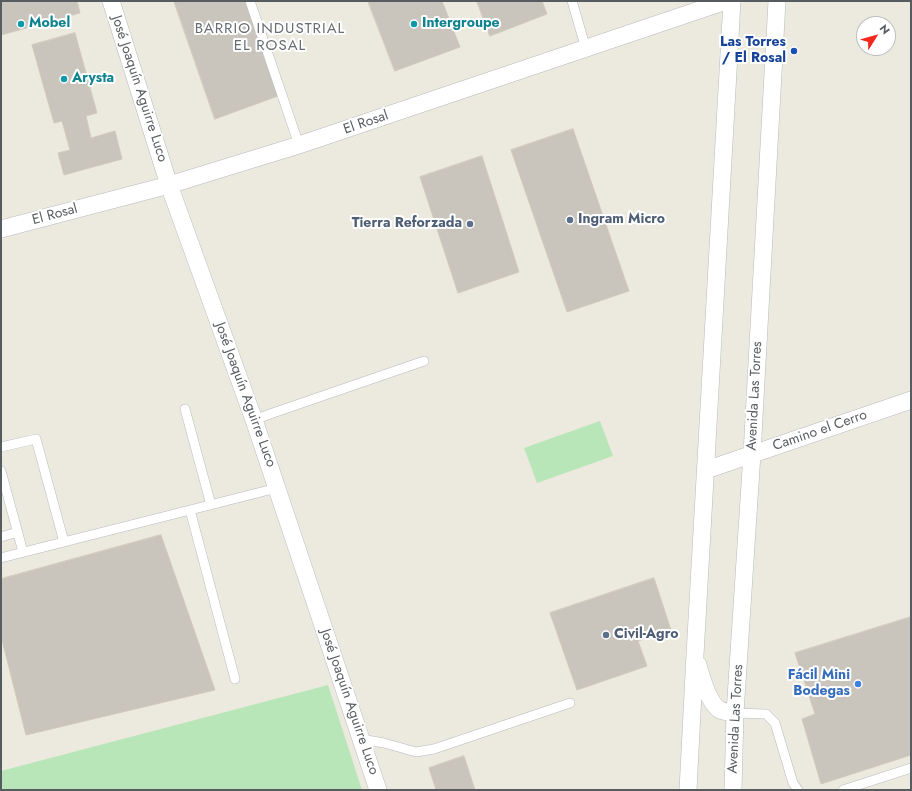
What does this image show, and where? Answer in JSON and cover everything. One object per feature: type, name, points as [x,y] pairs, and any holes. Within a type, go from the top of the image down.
[{"type":"street","name":"José Joaquín Aguirre Luco","points":[[110,1],[169,185],[254,420],[378,790]]},
{"type":"street","name":"El Rosal","points":[[1,229],[169,185],[299,145],[726,1]]},
{"type":"street","points":[[688,790],[694,655],[706,470],[732,1]]},
{"type":"street","name":"Avenida Las Torres","points":[[733,790],[735,713],[752,454],[776,1]]},
{"type":"street","name":"Camino el Cerro","points":[[706,470],[911,400]]},
{"type":"street","points":[[694,655],[704,685],[712,701],[720,710],[735,713]]},
{"type":"lane","points":[[250,1],[299,145]]},
{"type":"lane","points":[[572,1],[586,49]]},
{"type":"lane","points":[[254,420],[424,361]]},
{"type":"lane","points":[[185,409],[211,505]]},
{"type":"lane","points":[[1,447],[36,440],[64,542]]},
{"type":"lane","points":[[1,471],[23,552]]},
{"type":"lane","points":[[1,558],[277,488]]},
{"type":"lane","points":[[190,510],[234,679]]},
{"type":"lane","points":[[1,537],[18,532]]},
{"type":"lane","points":[[361,739],[384,743],[416,752],[434,749],[570,703]]},
{"type":"lane","points":[[735,713],[766,714],[775,723],[793,783],[798,790]]},
{"type":"lane","points":[[843,790],[911,768]]},
{"type":"green space","points":[[600,421],[613,456],[537,483],[524,448]]},
{"type":"green space","points":[[328,685],[362,790],[1,790],[1,771]]},
{"type":"building","name":"Mobel","points":[[1,1],[77,1],[80,13],[1,35]]},
{"type":"building","points":[[174,1],[245,1],[278,96],[215,119]]},
{"type":"building","name":"Intergroupe","points":[[368,1],[442,1],[460,47],[395,71]]},
{"type":"building","points":[[477,1],[542,1],[547,14],[490,36]]},
{"type":"building","name":"Arysta","points":[[75,33],[97,113],[86,116],[91,138],[115,131],[122,159],[64,175],[58,153],[70,150],[62,121],[54,123],[32,45]]},
{"type":"building","name":"Ingram Micro","points":[[573,129],[629,291],[567,312],[511,150]]},
{"type":"building","name":"Tierra Reforzada","points":[[482,156],[519,272],[458,293],[420,177]]},
{"type":"building","points":[[161,535],[215,690],[26,735],[1,636],[1,579]]},
{"type":"building","name":"Civil-Agro","points":[[654,578],[671,630],[638,641],[647,666],[577,690],[550,613]]},
{"type":"building","name":"Fácil Mini Bodegas","points":[[911,617],[911,755],[821,784],[802,719],[815,714],[795,653]]},
{"type":"building","points":[[464,756],[475,790],[436,790],[429,768]]},
{"type":"place","name":"Mobel","points":[[21,24]]},
{"type":"place","name":"Intergroupe","points":[[414,24]]},
{"type":"place","name":"Las Torres / El Rosal","points":[[794,51]]},
{"type":"place","name":"Arysta","points":[[64,79]]},
{"type":"place","name":"Ingram Micro","points":[[570,220]]},
{"type":"place","name":"Tierra Reforzada","points":[[470,224]]},
{"type":"place","name":"Civil-Agro","points":[[606,635]]},
{"type":"place","name":"Fácil Mini Bodegas","points":[[858,684]]},
{"type":"district","name":"BARRIO INDUSTRIAL EL ROSAL","points":[[270,38]]}]
